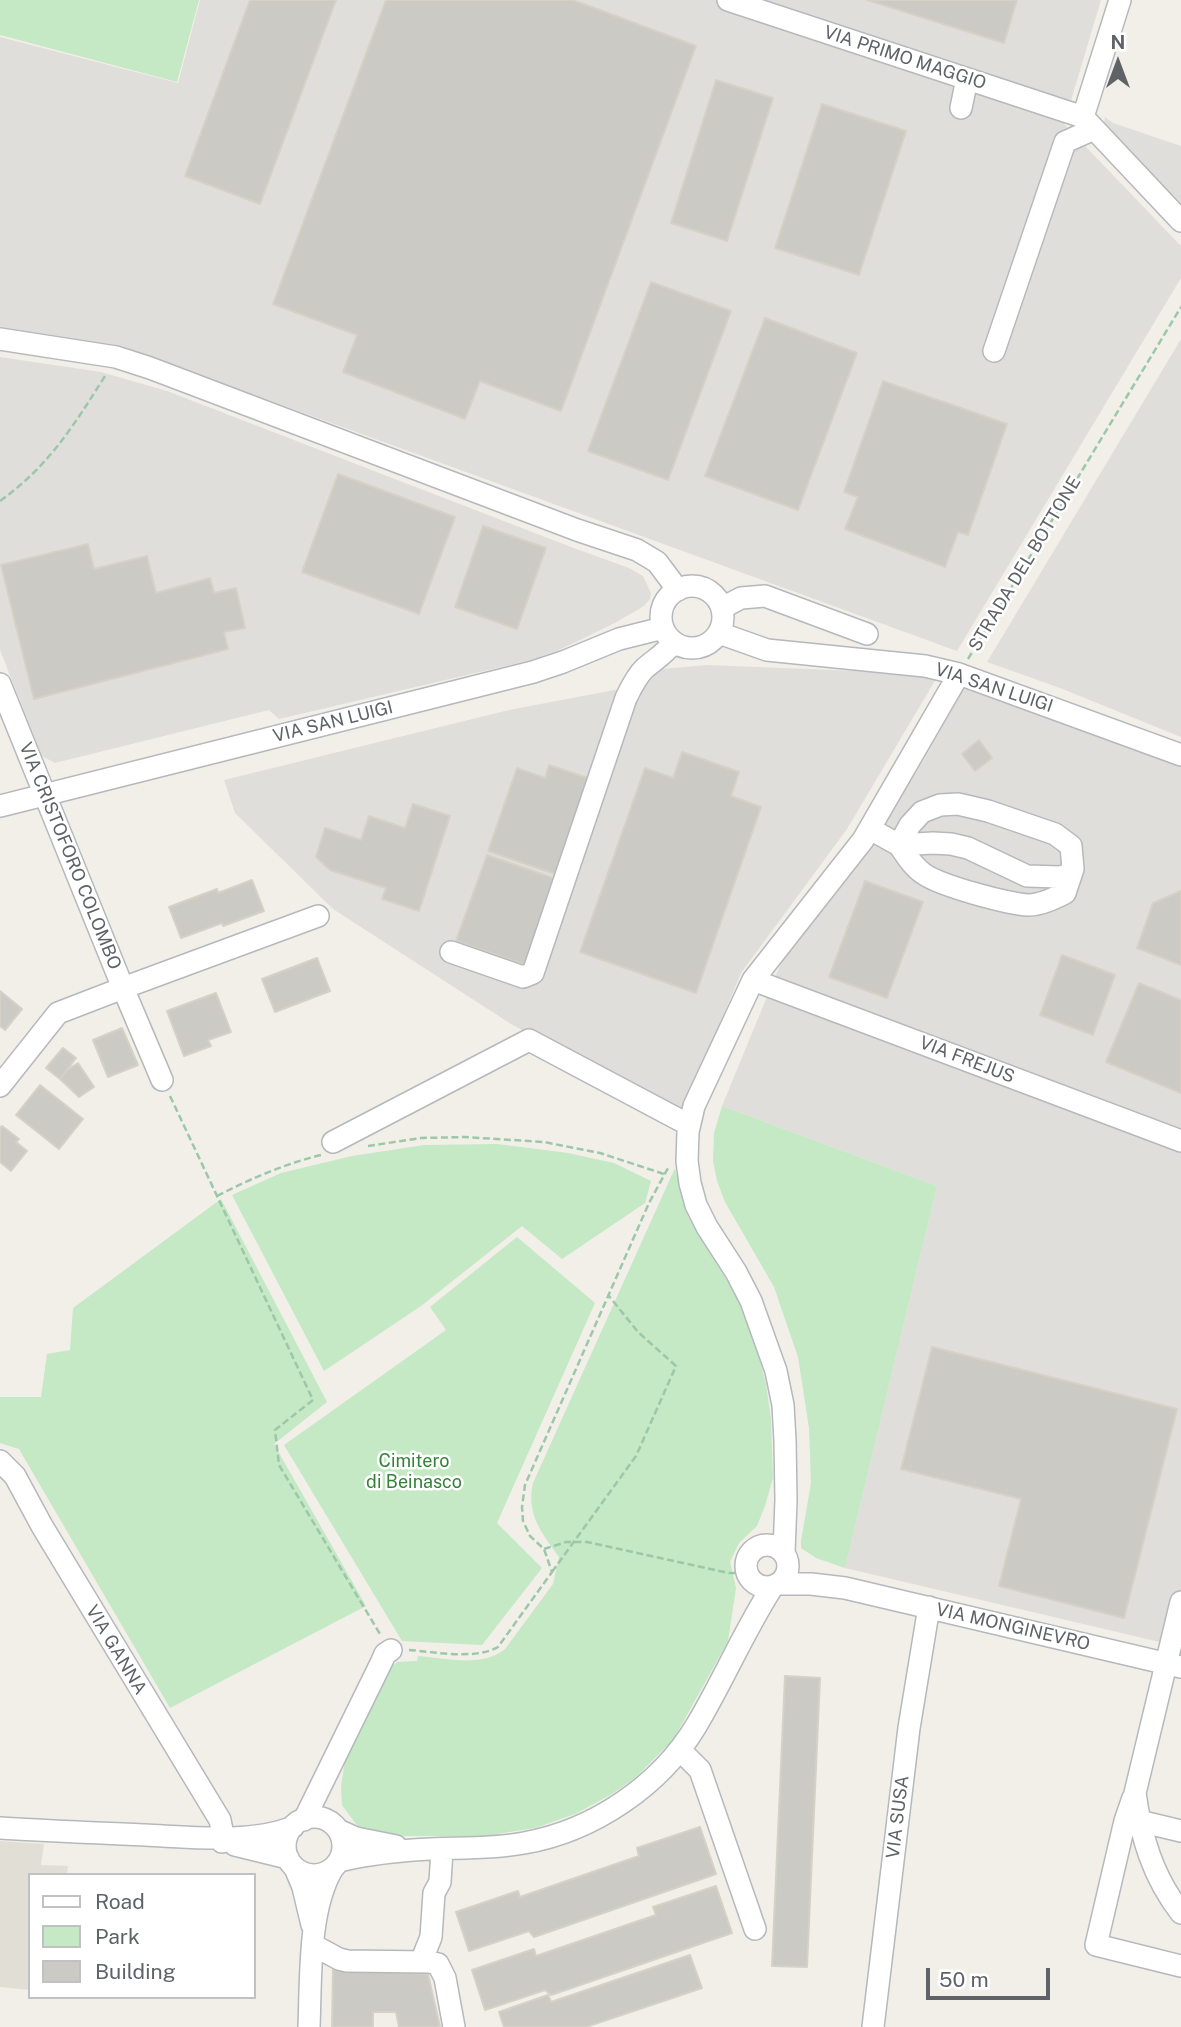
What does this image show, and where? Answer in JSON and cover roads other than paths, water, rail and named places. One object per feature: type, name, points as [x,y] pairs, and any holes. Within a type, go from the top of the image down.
[{"type":"street","name":"VIA PRIMO MAGGIO","points":[[728,0],[967,79],[1088,123],[1181,221]]},
{"type":"street","points":[[994,351],[1065,142],[1088,123],[1120,0]]},
{"type":"street","points":[[961,108],[967,79]]},
{"type":"street","points":[[0,339],[116,358],[183,380],[577,530],[637,550],[657,562],[678,590]]},
{"type":"street","points":[[451,952],[523,977],[533,973],[625,698],[644,669],[666,652],[668,635],[661,614],[663,606],[678,590],[692,586],[706,589],[716,597],[722,608],[723,622],[719,633]]},
{"type":"street","points":[[722,608],[741,598],[765,597],[867,634]]},
{"type":"street","name":"VIA SAN LUIGI","points":[[0,806],[533,672],[620,639],[668,635],[684,648],[697,648],[712,642],[719,633],[767,650],[925,666],[959,674],[1181,755]]},
{"type":"street","points":[[0,1828],[222,1840],[260,1850],[313,1875],[323,1874],[336,1864],[359,1856],[491,1848],[526,1843],[562,1833],[594,1820],[627,1799],[657,1776],[680,1750],[695,1728],[742,1640],[788,1569],[785,1555],[783,1405],[776,1371],[751,1301],[696,1205],[687,1161],[692,1116],[753,980],[870,829],[959,674]]},
{"type":"street","name":"VIA CRISTOFORO COLOMBO","points":[[0,684],[162,1080]]},
{"type":"street","points":[[870,829],[899,845],[923,874],[949,885],[1007,901],[1031,905],[1065,893],[1073,869],[1071,846],[1055,834],[988,811],[958,804],[940,805],[922,812],[910,825],[899,845]]},
{"type":"street","points":[[899,845],[951,844],[968,848],[1027,876],[1066,876],[1073,869]]},
{"type":"street","name":"VIA CRISTOFORO COLOMBO","points":[[0,1086],[58,1013],[318,916]]},
{"type":"street","name":"VIA FREJUS","points":[[753,980],[1181,1141]]},
{"type":"street","points":[[331,1147],[530,1040],[692,1116]]},
{"type":"street","name":"VIA GANNA","points":[[0,1461],[15,1476],[42,1526],[220,1820],[222,1840]]},
{"type":"street","points":[[742,1640],[746,1561],[748,1555],[758,1546],[772,1519],[785,1482]]},
{"type":"street","points":[[758,1546],[772,1545],[785,1555]]},
{"type":"street","name":"VIA MONGINEVRO","points":[[785,1555],[800,1566],[845,1588]]},
{"type":"street","points":[[747,1575],[759,1586],[776,1585]]},
{"type":"street","name":"VIA MONGINEVRO","points":[[776,1585],[811,1584],[845,1588],[1173,1665]]},
{"type":"street","points":[[1181,1602],[1173,1665],[1125,1821],[1096,1945],[1181,1966]]},
{"type":"street","name":"VIA SUSA","points":[[873,2027],[909,1728],[929,1607]]},
{"type":"street","points":[[391,1650],[385,1654],[334,1758],[299,1823],[286,1841],[303,1887],[313,1940],[339,1959],[347,1961],[435,1963],[445,1978],[454,2027]]},
{"type":"street","points":[[680,1750],[700,1770],[755,1929]]},
{"type":"street","points":[[309,2027],[313,1940],[323,1888],[343,1846],[335,1827],[331,1790],[334,1758]]},
{"type":"street","points":[[1135,1793],[1139,1821],[1152,1864],[1181,1913]]},
{"type":"street","points":[[222,1840],[277,1833],[316,1818],[356,1838],[428,1850]]},
{"type":"street","points":[[1139,1821],[1181,1831]]},
{"type":"street","points":[[421,1962],[431,1937],[434,1893],[440,1882],[428,1850]]},
{"type":"park label","name":"Cimitero di Beinasco","points":[[414,1471]]}]
